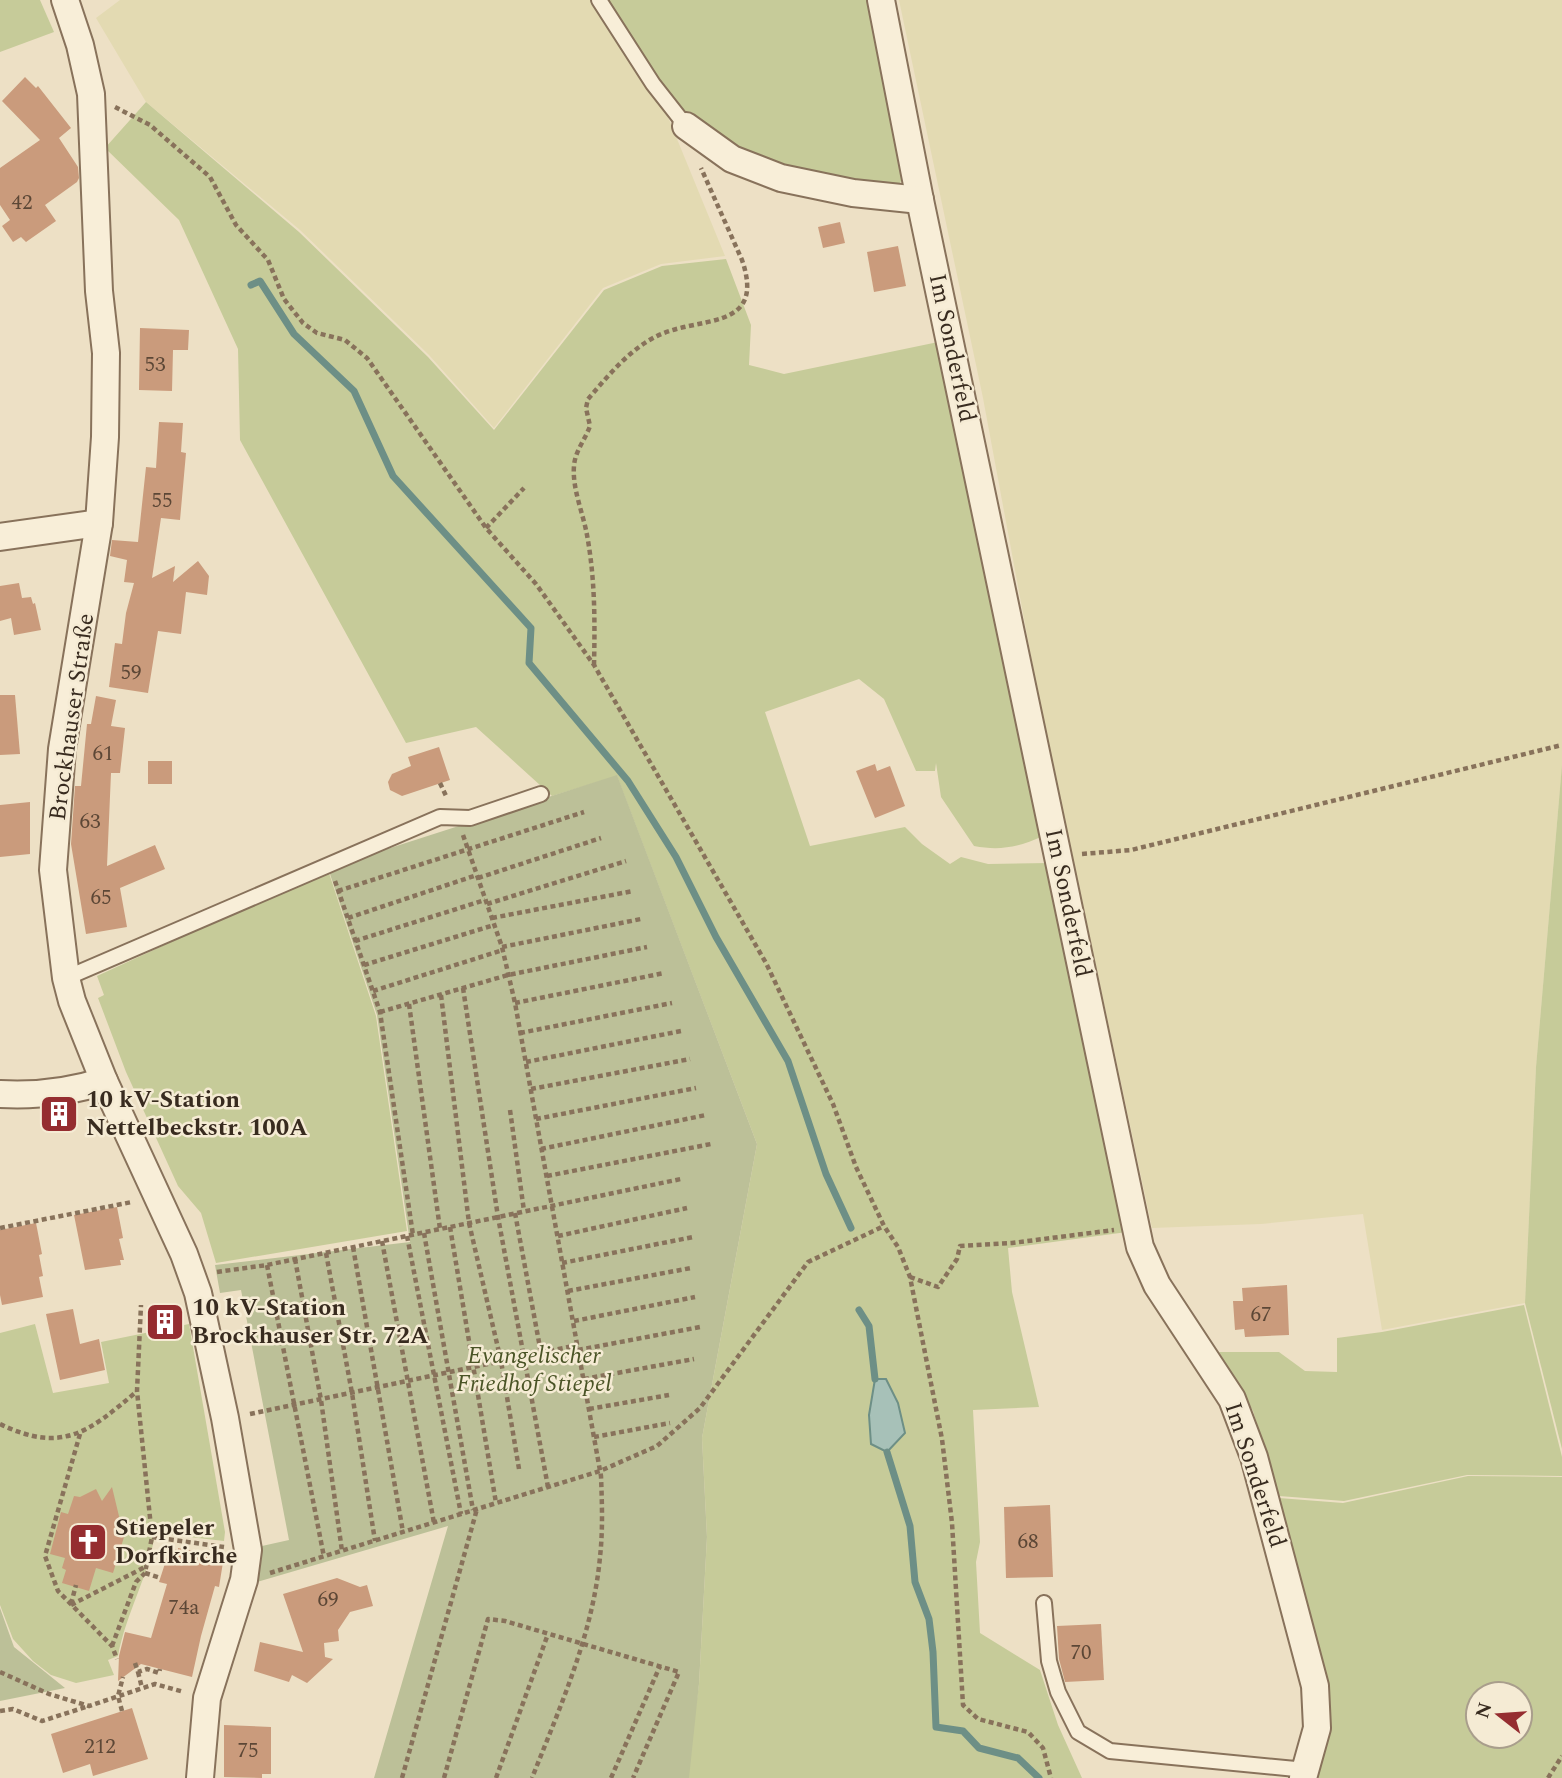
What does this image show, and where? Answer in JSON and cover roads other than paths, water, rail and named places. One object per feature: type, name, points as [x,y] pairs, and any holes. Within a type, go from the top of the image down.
[{"type":"street","name":"Brockhauser Straße","points":[[65,0],[80,45],[91,94],[99,291],[106,353],[105,437],[99,523],[62,750],[53,870],[66,978],[72,1001],[104,1081],[192,1276],[213,1358],[248,1550],[244,1580],[207,1698],[200,1778]]},
{"type":"street","name":"Im Sonderfeld","points":[[881,0],[920,200],[1140,1248],[1157,1285],[1232,1399],[1254,1457],[1315,1686],[1317,1728],[1304,1774]]},
{"type":"street","points":[[686,126],[732,159],[781,178],[853,193],[920,200]]},
{"type":"street","points":[[0,537],[99,523]]},
{"type":"street","points":[[0,1094],[44,1094],[77,1090],[104,1081]]},
{"type":"lane","points":[[598,0],[653,84],[686,126]]},
{"type":"lane","points":[[66,978],[440,817],[470,818],[541,794]]},
{"type":"lane","points":[[1044,1603],[1049,1661],[1058,1692],[1078,1732],[1110,1751],[1304,1774]]},
{"type":"water","points":[[875,1379],[886,1379],[898,1403],[905,1433],[887,1452],[871,1444],[869,1415]]},
{"type":"waterway","points":[[251,285],[260,281],[294,334],[354,391],[393,476],[531,628],[529,663],[628,781],[676,857],[716,937],[788,1061],[826,1174],[851,1228]]},
{"type":"waterway","points":[[859,1310],[869,1326],[875,1379]]},
{"type":"waterway","points":[[887,1452],[910,1526],[915,1582],[929,1619],[936,1727],[963,1731],[979,1748],[1018,1758],[1039,1778]]},
{"type":"place","name":"10 kV-Station Nettelbeckstr. 100A","points":[[59,1114]]},
{"type":"place","name":"10 kV-Station Brockhauser Str. 72A","points":[[165,1322]]},
{"type":"place","name":"Stiepeler Dorfkirche","points":[[88,1542]]},
{"type":"park label","name":"Evangelischer Friedhof Stiepel","points":[[534,1370]]}]
